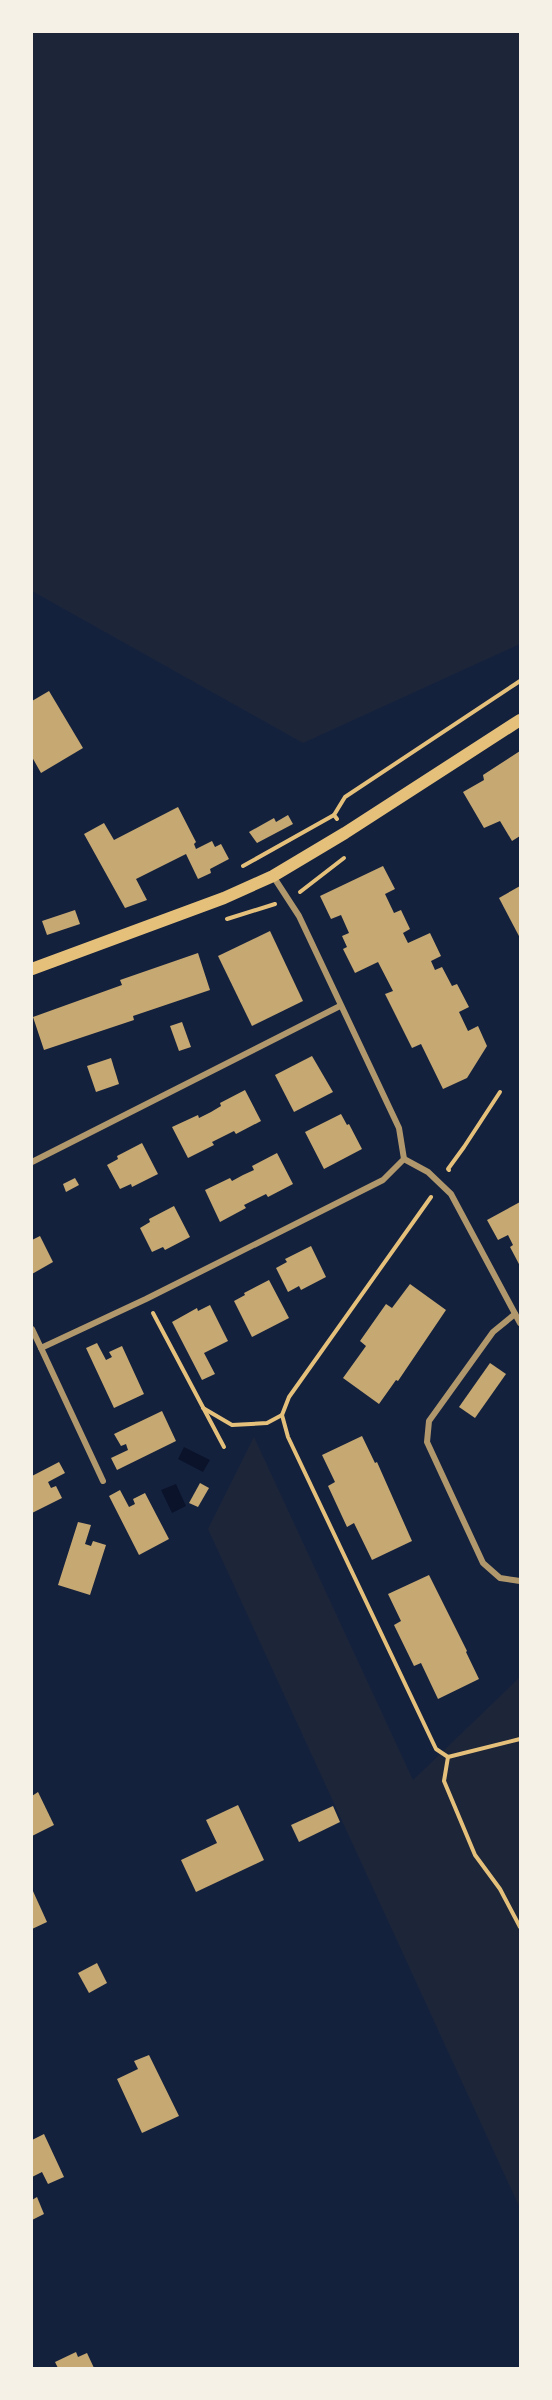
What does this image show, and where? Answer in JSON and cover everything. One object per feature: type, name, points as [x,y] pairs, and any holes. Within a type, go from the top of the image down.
[{"type":"main road","points":[[32,969],[214,902],[273,876],[345,833],[520,720]]},
{"type":"street","points":[[273,876],[299,916],[399,1128],[404,1159]]},
{"type":"street","points":[[32,1162],[340,1006]]},
{"type":"street","points":[[404,1159],[428,1172],[451,1194],[520,1323]]},
{"type":"street","points":[[41,1348],[146,1299],[383,1180],[404,1159]]},
{"type":"street","points":[[515,1314],[493,1332],[429,1420],[426,1442],[483,1563],[500,1578],[520,1581]]},
{"type":"street","points":[[32,1329],[103,1481]]},
{"type":"path","points":[[233,871],[334,815],[345,797],[520,681]]},
{"type":"path","points":[[334,815],[345,833]]},
{"type":"path","points":[[203,1408],[232,1425],[267,1423],[282,1414],[289,1397],[430,1197],[451,1194],[461,1180],[448,1169],[500,1092]]},
{"type":"path","points":[[146,1299],[224,1447]]},
{"type":"path","points":[[282,1414],[288,1437],[436,1749],[448,1757],[520,1739]]},
{"type":"path","points":[[448,1757],[444,1780],[475,1855],[500,1889],[520,1928]]},
{"type":"shaded area","points":[[32,32],[520,32],[520,644],[303,743],[32,591]]},
{"type":"shaded area","points":[[254,1437],[413,1780],[520,1677],[519,2206],[208,1529]]},
{"type":"shaded area","points":[[184,1447],[210,1460],[203,1472],[178,1459]]},
{"type":"shaded area","points":[[176,1484],[186,1506],[172,1513],[161,1490]]},
{"type":"building","points":[[49,691],[83,748],[41,773],[32,757],[32,701]]},
{"type":"building","points":[[520,751],[520,836],[512,841],[500,821],[484,828],[463,792],[484,780],[483,775]]},
{"type":"building","points":[[178,807],[196,842],[194,844],[196,849],[212,841],[215,847],[221,844],[229,859],[210,869],[211,873],[198,879],[186,854],[136,879],[147,900],[125,908],[84,834],[104,823],[114,840]]},
{"type":"building","points":[[288,815],[293,824],[257,843],[249,832],[274,818],[276,822]]},
{"type":"building","points":[[383,866],[395,889],[385,894],[394,913],[401,910],[410,929],[403,933],[408,943],[430,933],[441,956],[431,961],[435,970],[442,967],[452,986],[457,984],[469,1007],[459,1012],[468,1031],[478,1026],[487,1046],[467,1078],[443,1089],[421,1044],[412,1048],[385,994],[393,991],[378,962],[355,973],[343,949],[347,947],[342,936],[349,933],[341,915],[331,919],[320,896]]},
{"type":"building","points":[[520,886],[520,938],[499,898]]},
{"type":"building","points":[[75,910],[80,924],[47,935],[42,921]]},
{"type":"building","points":[[270,931],[303,1001],[252,1026],[218,956]]},
{"type":"building","points":[[198,953],[210,990],[133,1016],[134,1020],[44,1050],[33,1017],[122,985],[120,980]]},
{"type":"building","points":[[182,1022],[191,1047],[179,1051],[170,1026]]},
{"type":"building","points":[[312,1056],[333,1092],[294,1112],[275,1075]]},
{"type":"building","points":[[111,1058],[119,1084],[96,1092],[87,1066]]},
{"type":"building","points":[[245,1090],[261,1121],[236,1134],[234,1131],[212,1142],[214,1145],[188,1158],[172,1127],[198,1115],[199,1118],[211,1112],[221,1106],[220,1103]]},
{"type":"building","points":[[341,1114],[362,1149],[324,1169],[305,1132]]},
{"type":"building","points":[[142,1143],[158,1174],[132,1187],[131,1184],[120,1189],[107,1165],[118,1159],[117,1156]]},
{"type":"building","points":[[277,1153],[293,1184],[268,1197],[266,1194],[244,1205],[246,1208],[220,1222],[205,1190],[230,1178],[232,1181],[254,1170],[252,1166]]},
{"type":"building","points":[[75,1178],[79,1185],[66,1192],[63,1184]]},
{"type":"building","points":[[520,1202],[520,1266],[510,1247],[513,1245],[508,1235],[498,1240],[487,1220]]},
{"type":"building","points":[[174,1206],[190,1237],[165,1250],[163,1247],[152,1252],[140,1228],[150,1222],[149,1219]]},
{"type":"building","points":[[40,1236],[53,1262],[32,1274],[32,1240]]},
{"type":"building","points":[[311,1246],[326,1277],[301,1290],[299,1286],[288,1292],[276,1268],[287,1262],[285,1259]]},
{"type":"building","points":[[269,1280],[289,1318],[252,1337],[234,1301]]},
{"type":"building","points":[[410,1284],[446,1310],[398,1381],[396,1380],[379,1404],[343,1378],[366,1346],[360,1341],[386,1304],[392,1308]]},
{"type":"building","points":[[210,1305],[228,1341],[204,1353],[215,1374],[202,1380],[172,1322],[197,1308],[198,1311]]},
{"type":"building","points":[[97,1343],[106,1360],[112,1357],[109,1352],[122,1346],[144,1394],[114,1408],[86,1348]]},
{"type":"building","points":[[490,1363],[506,1374],[475,1418],[459,1407]]},
{"type":"building","points":[[162,1411],[176,1441],[117,1470],[111,1458],[128,1450],[126,1444],[121,1446],[114,1434]]},
{"type":"building","points":[[362,1436],[375,1463],[377,1462],[412,1541],[372,1560],[354,1523],[347,1527],[328,1486],[335,1482],[322,1455]]},
{"type":"building","points":[[59,1462],[65,1473],[48,1482],[51,1488],[56,1486],[62,1498],[32,1513],[32,1476]]},
{"type":"building","points":[[200,1483],[209,1488],[198,1507],[189,1503]]},
{"type":"building","points":[[120,1490],[129,1507],[135,1504],[133,1499],[145,1493],[169,1539],[139,1555],[109,1496]]},
{"type":"building","points":[[78,1522],[91,1525],[85,1544],[91,1546],[93,1541],[106,1545],[90,1595],[58,1585]]},
{"type":"building","points":[[429,1575],[479,1679],[438,1699],[421,1663],[414,1666],[394,1625],[401,1621],[388,1594]]},
{"type":"building","points":[[38,1792],[54,1825],[32,1836],[32,1796]]},
{"type":"building","points":[[238,1805],[264,1860],[196,1892],[181,1860],[217,1843],[206,1820]]},
{"type":"building","points":[[333,1806],[340,1822],[299,1842],[291,1825]]},
{"type":"building","points":[[32,1889],[47,1922],[32,1929]]},
{"type":"building","points":[[97,1963],[107,1983],[89,1993],[78,1973]]},
{"type":"building","points":[[149,2055],[179,2116],[142,2133],[117,2079],[138,2069],[134,2061]]},
{"type":"building","points":[[44,2134],[64,2177],[48,2184],[42,2172],[32,2177],[32,2140]]},
{"type":"building","points":[[37,2197],[44,2214],[32,2220],[32,2200]]},
{"type":"building","points":[[76,2352],[78,2357],[87,2353],[94,2368],[58,2368],[55,2362]]}]
